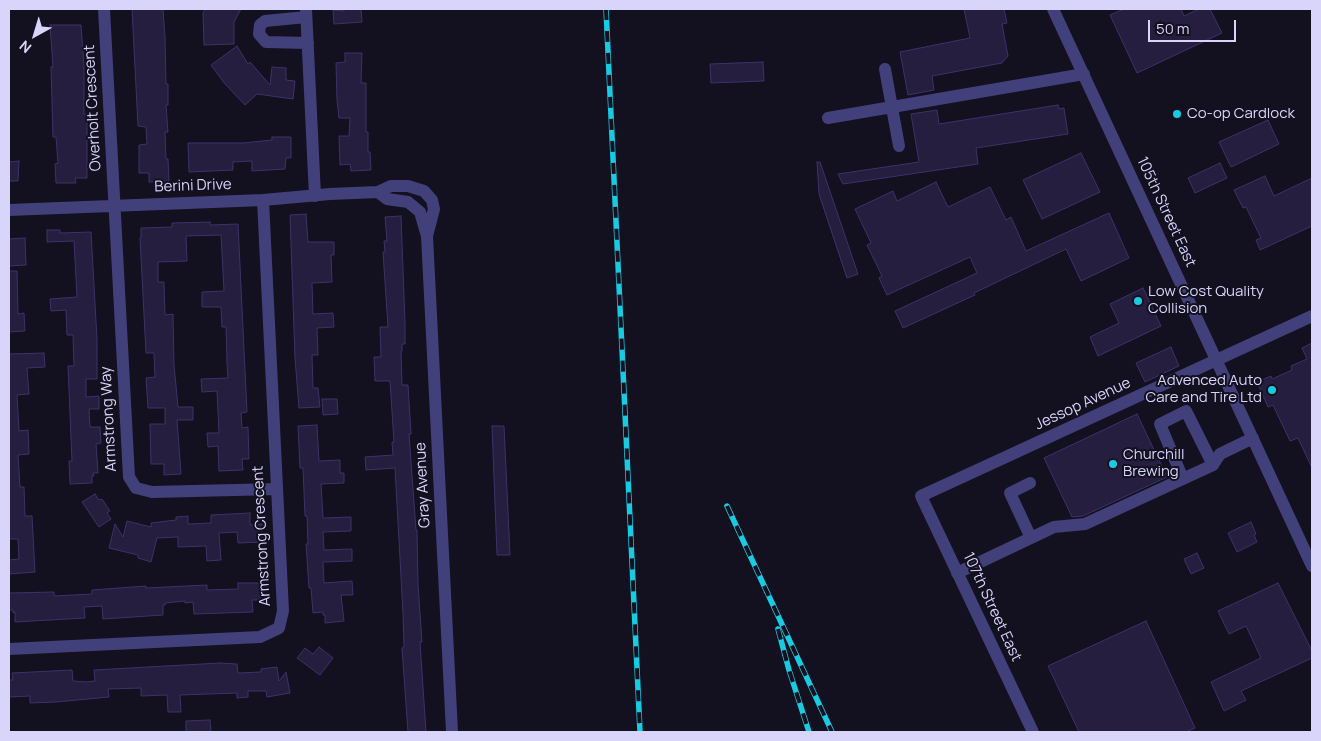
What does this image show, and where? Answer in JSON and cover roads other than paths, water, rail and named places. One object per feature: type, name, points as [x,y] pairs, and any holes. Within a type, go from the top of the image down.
[{"type":"street","name":"Overholt Crescent","points":[[104,9],[114,205]]},
{"type":"street","name":"105th Street East","points":[[1053,9],[1312,566]]},
{"type":"street","points":[[308,43],[266,42],[259,34],[260,25],[265,21],[306,13],[308,43],[315,196]]},
{"type":"street","points":[[885,69],[899,146]]},
{"type":"street","points":[[828,118],[1084,74]]},
{"type":"street","name":"Gray Avenue","points":[[427,236],[434,209],[432,200],[424,191],[408,186],[391,186],[378,192],[387,199],[408,202],[420,212],[427,236],[452,732]]},
{"type":"street","name":"Berini Drive","points":[[9,210],[263,200],[378,192]]},
{"type":"street","name":"Armstrong Crescent","points":[[9,649],[260,637],[279,628],[283,611],[263,200]]},
{"type":"street","name":"Armstrong Way","points":[[114,205],[129,477],[136,488],[152,492],[276,489]]},
{"type":"street","name":"Jessop Avenue","points":[[922,496],[1312,316]]},
{"type":"street","points":[[1183,479],[1160,424],[1186,411],[1213,465]]},
{"type":"street","points":[[958,572],[1054,527],[1085,524],[1213,465],[1220,454],[1253,438]]},
{"type":"street","points":[[1030,483],[1010,493],[1031,538]]},
{"type":"street","name":"107th Street East","points":[[922,496],[1033,732]]},
{"type":"railway","points":[[606,9],[640,732]]},
{"type":"railway","points":[[727,506],[832,732]]},
{"type":"railway","points":[[778,629],[809,732]]},
{"type":"place","name":"Co-op Cardlock","points":[[1177,114]]},
{"type":"place","name":"Low Cost Quality Collision","points":[[1138,301]]},
{"type":"place","name":"Advenced Auto Care and Tire Ltd","points":[[1272,390]]},
{"type":"place","name":"Churchill Brewing","points":[[1113,464]]}]
